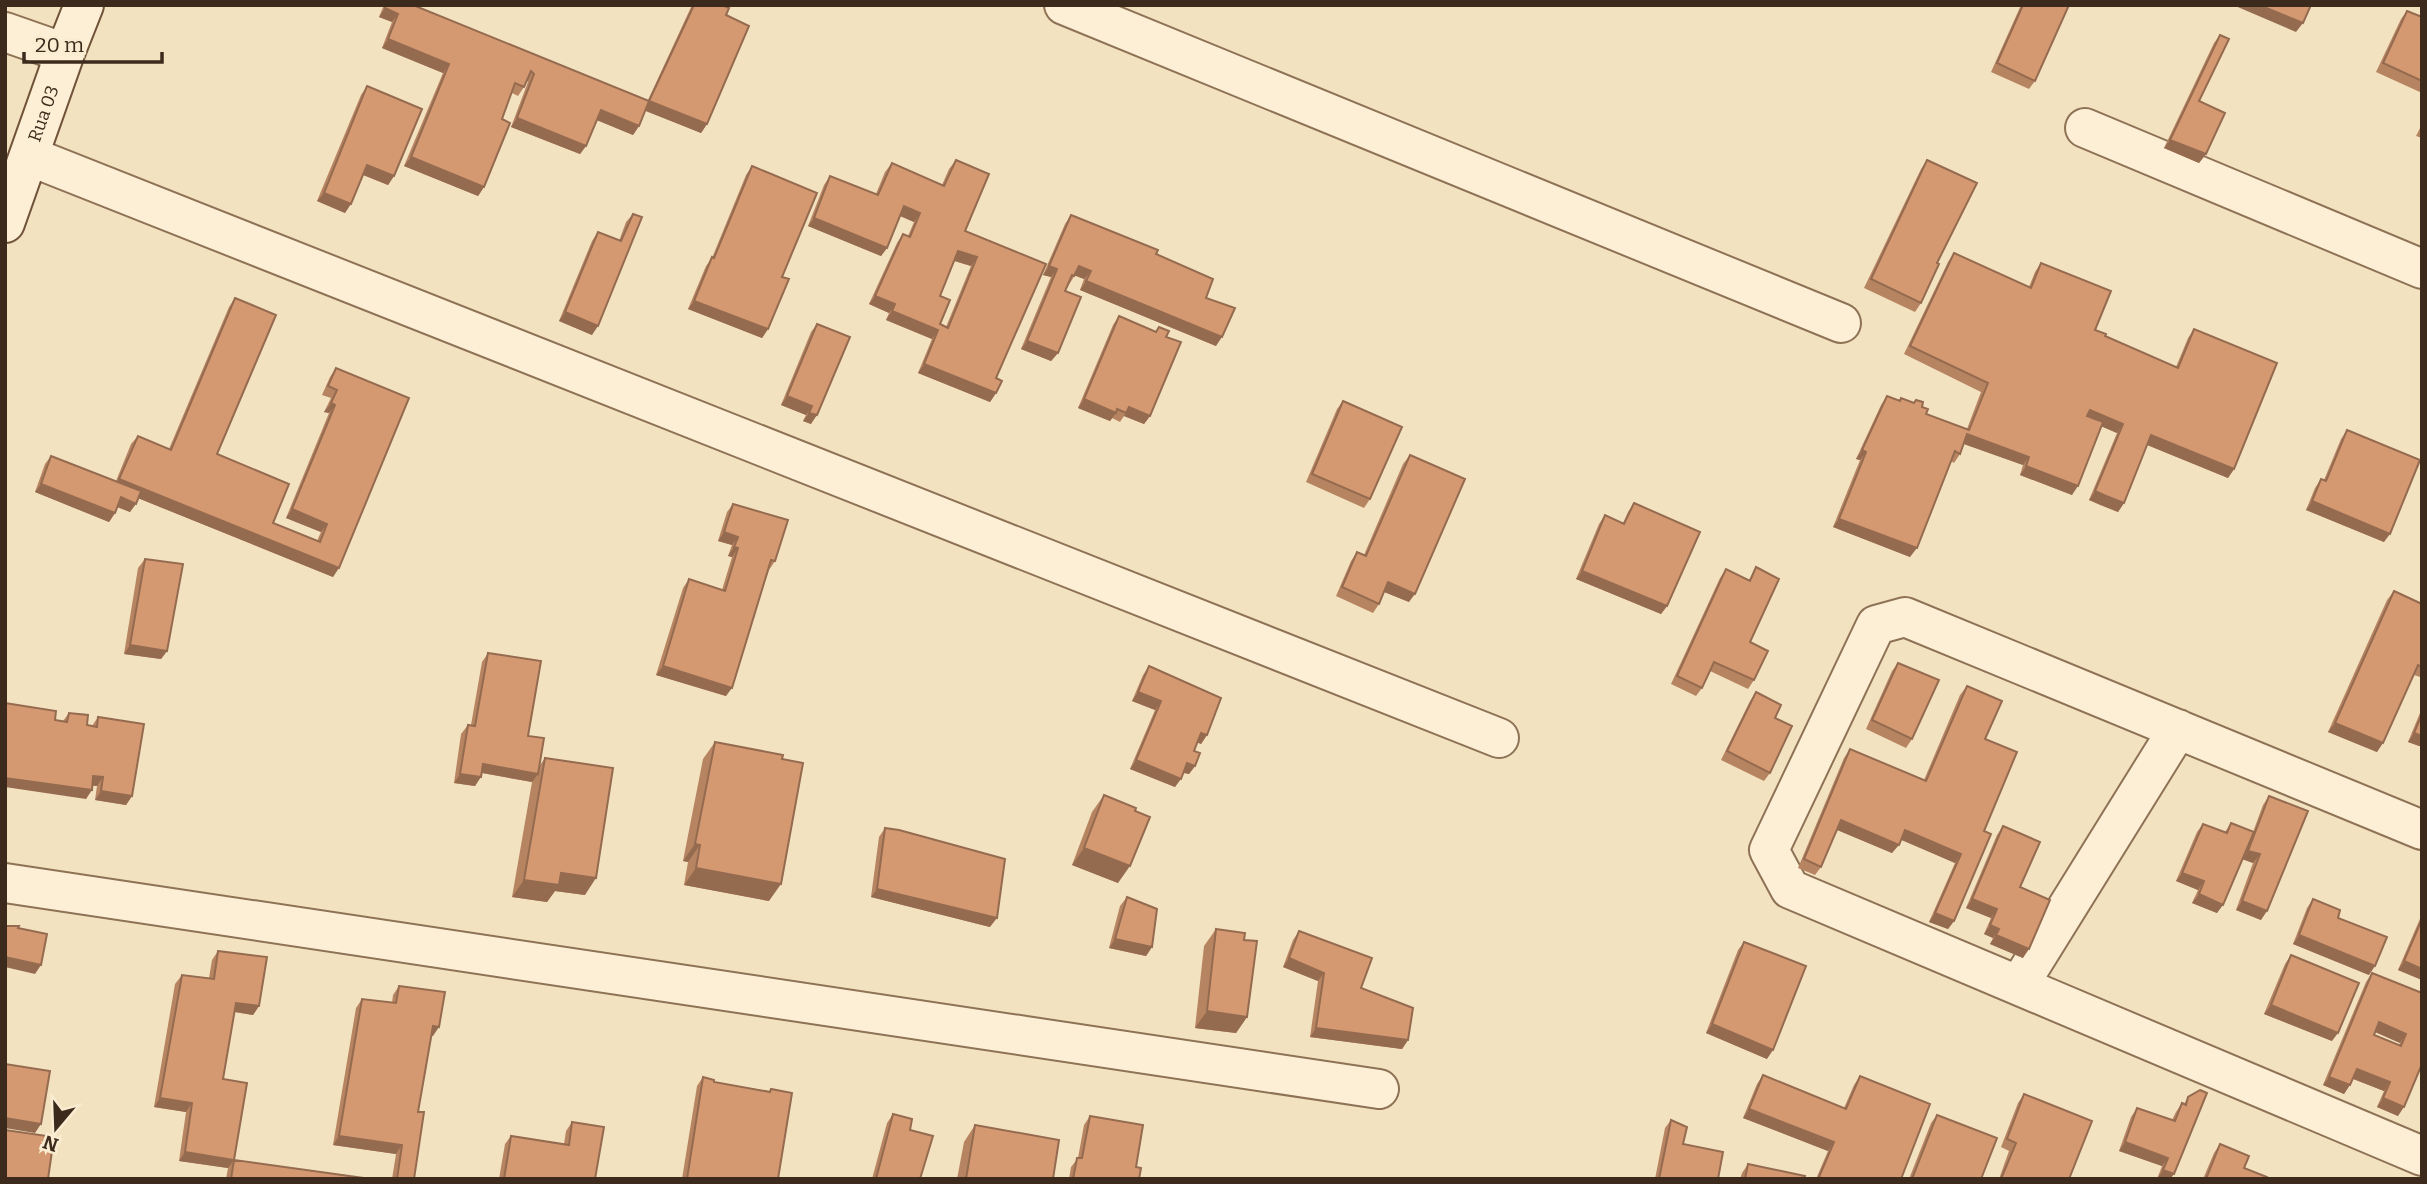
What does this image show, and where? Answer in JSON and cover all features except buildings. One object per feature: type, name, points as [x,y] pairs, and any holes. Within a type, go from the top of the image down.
[{"type":"street","name":"Rua 03","points":[[5,223],[84,5]]},
{"type":"street","points":[[1064,5],[1841,323]]},
{"type":"street","points":[[5,32],[65,53]]},
{"type":"street","points":[[2085,128],[2422,269]]},
{"type":"street","points":[[29,156],[1499,738]]},
{"type":"street","points":[[2422,830],[1905,617],[1876,625],[1769,850],[1790,889],[2422,1156]]},
{"type":"street","points":[[2019,985],[2178,729]]},
{"type":"street","points":[[5,883],[1380,1089]]}]
